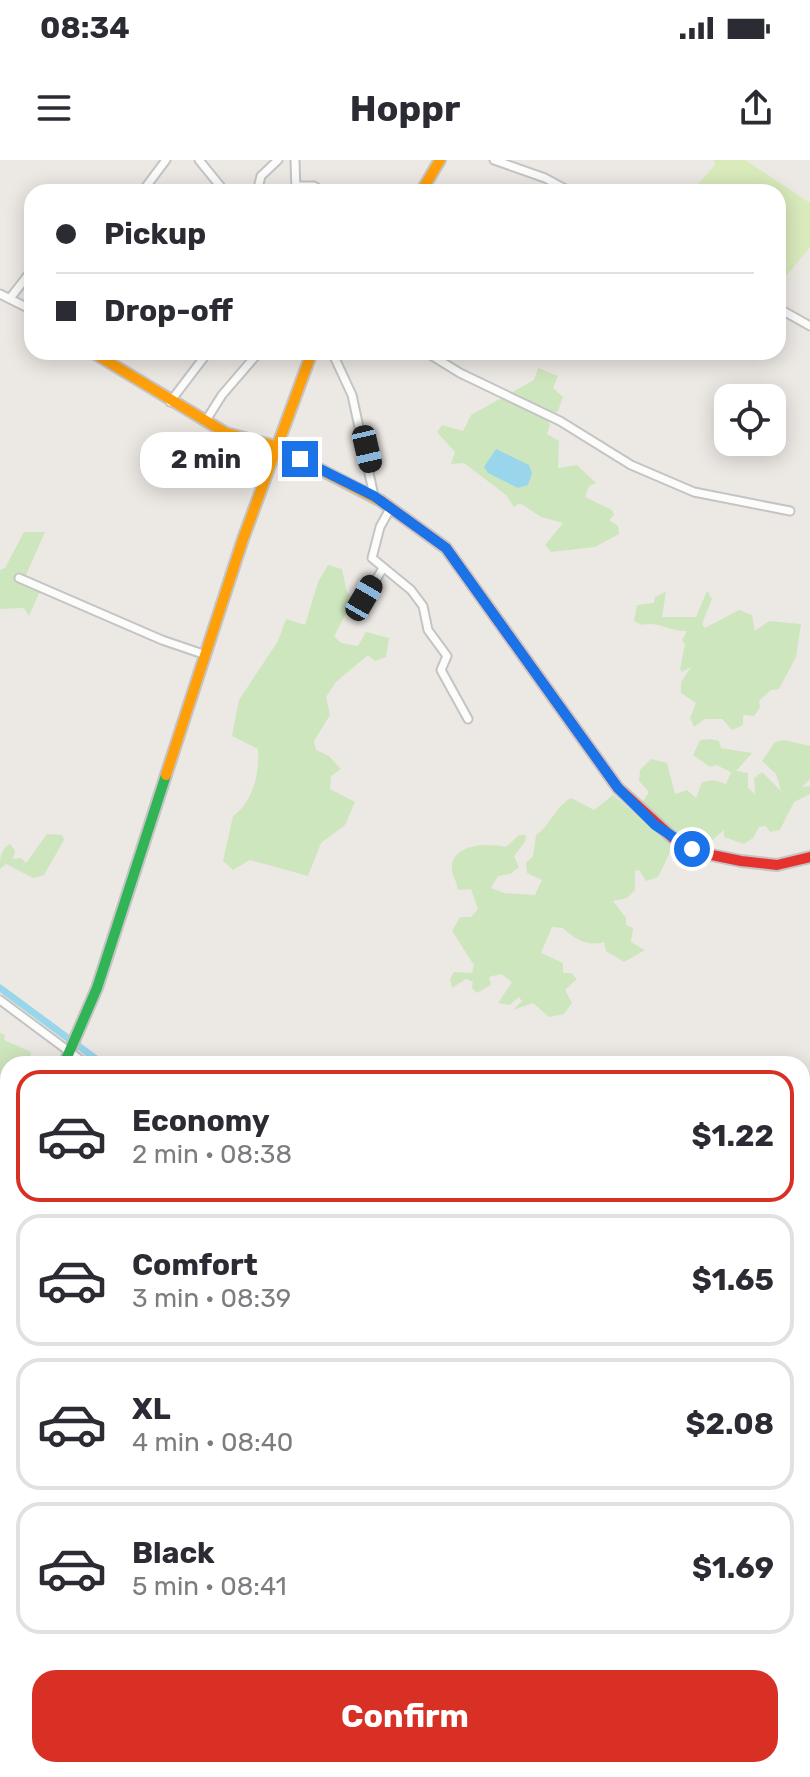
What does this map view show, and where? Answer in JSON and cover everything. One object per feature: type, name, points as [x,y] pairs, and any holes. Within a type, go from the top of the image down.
[{"type":"street","points":[[148,184],[166,160]]},
{"type":"street","points":[[199,160],[218,184]]},
{"type":"street","points":[[259,184],[261,176],[278,160]]},
{"type":"street","points":[[295,160],[296,184]]},
{"type":"street","points":[[426,184],[440,160]]},
{"type":"street","points":[[494,160],[556,184]]},
{"type":"street","points":[[11,297],[24,280]]},
{"type":"street","points":[[0,294],[24,305]]},
{"type":"street","points":[[786,312],[810,326]]},
{"type":"street","points":[[104,360],[226,433],[275,446],[374,496],[446,548],[618,788],[655,825],[692,849],[741,861],[777,865],[810,857]]},
{"type":"street","points":[[170,402],[202,360]]},
{"type":"street","points":[[205,422],[222,395],[252,360]]},
{"type":"street","points":[[67,1056],[97,988],[275,446],[309,360]]},
{"type":"street","points":[[336,360],[352,395],[374,496]]},
{"type":"street","points":[[439,360],[560,421],[631,465],[694,492],[790,511]]},
{"type":"street","points":[[391,507],[380,527],[372,558],[411,590],[423,606],[428,630],[447,656],[441,670],[468,719]]},
{"type":"street","points":[[355,615],[383,568]]},
{"type":"street","points":[[19,578],[162,640],[206,655]]},
{"type":"street","points":[[0,1000],[72,1045],[80,1056]]},
{"type":"green space","points":[[714,160],[745,160],[781,184],[698,184],[715,165]]},
{"type":"green space","points":[[786,187],[810,203],[810,247],[786,276]]},
{"type":"green space","points":[[538,368],[558,376],[553,388],[563,397],[558,411],[546,418],[550,424],[547,434],[559,441],[558,468],[577,465],[596,483],[589,486],[585,497],[612,510],[614,515],[609,520],[618,526],[619,534],[595,547],[551,552],[545,545],[563,523],[541,517],[520,503],[514,507],[506,495],[464,463],[451,464],[455,452],[437,432],[442,425],[463,431],[471,415],[534,380]]},
{"type":"green space","points":[[24,532],[45,532],[26,575],[19,574],[17,579],[40,591],[29,616],[24,608],[0,609],[0,570],[5,568]]},
{"type":"green space","points":[[328,565],[342,569],[347,593],[354,599],[334,636],[341,643],[358,646],[366,632],[389,638],[386,657],[375,661],[368,655],[336,682],[326,697],[330,715],[314,741],[316,750],[329,756],[341,769],[331,776],[330,789],[355,802],[345,825],[321,843],[308,876],[250,860],[233,870],[223,861],[233,816],[250,795],[258,758],[258,749],[232,736],[239,700],[278,641],[286,619],[305,625],[318,582]]},
{"type":"green space","points":[[707,591],[712,599],[702,624],[705,628],[739,610],[752,615],[755,631],[769,621],[801,624],[796,657],[779,689],[771,690],[759,701],[760,707],[754,716],[743,715],[743,725],[732,730],[722,719],[705,719],[694,727],[690,718],[696,703],[681,693],[681,682],[691,667],[682,672],[680,669],[685,644],[682,640],[687,631],[654,624],[642,625],[634,621],[637,605],[654,603],[655,597],[666,592],[662,617],[696,617]]},
{"type":"green space","points":[[700,740],[719,741],[721,748],[752,753],[736,771],[748,773],[748,788],[755,794],[754,778],[762,772],[781,791],[776,774],[762,761],[775,742],[784,740],[810,746],[810,779],[802,787],[810,786],[810,794],[794,802],[780,830],[770,832],[766,826],[759,827],[753,838],[744,844],[724,837],[724,830],[708,844],[685,837],[671,850],[658,877],[646,881],[639,870],[635,871],[635,890],[627,898],[613,901],[626,918],[626,925],[633,928],[631,942],[645,950],[624,962],[606,951],[604,942],[587,943],[563,928],[552,927],[541,953],[563,963],[563,973],[571,973],[577,979],[565,990],[572,1003],[564,1014],[549,1017],[533,1003],[513,1010],[522,1001],[519,997],[510,1005],[498,1003],[512,982],[501,974],[489,977],[491,985],[477,993],[472,988],[473,982],[466,979],[452,988],[450,979],[454,972],[472,973],[474,965],[452,931],[460,917],[471,917],[478,909],[471,889],[458,890],[452,871],[457,855],[481,845],[506,847],[519,835],[526,835],[525,842],[514,856],[519,867],[510,874],[498,876],[491,888],[504,893],[535,895],[542,880],[527,873],[526,863],[533,856],[536,835],[565,802],[571,798],[594,810],[613,795],[635,813],[649,792],[639,781],[640,770],[651,759],[667,763],[675,794],[687,790],[696,798],[702,782],[714,780],[726,784],[731,772],[716,765],[710,767],[693,755]]},
{"type":"green space","points":[[47,834],[62,835],[64,840],[44,875],[33,878],[6,864],[0,869],[1,855],[7,846],[10,844],[15,850],[13,859],[21,858],[26,863]]},
{"type":"green space","points":[[0,1033],[5,1035],[4,1040],[31,1052],[30,1056],[0,1056]]},
{"type":"water","points":[[496,449],[529,465],[532,473],[528,485],[518,488],[488,473],[484,467]]},
{"type":"waterway","points":[[0,988],[92,1056]]},
{"type":"traffic: fast","points":[[67,1056],[97,988],[166,775]]},
{"type":"traffic: slow","points":[[426,184],[440,160]]},
{"type":"traffic: slow","points":[[105,360],[226,433],[275,446],[381,501]]},
{"type":"traffic: slow","points":[[166,775],[243,539],[309,360]]},
{"type":"traffic: jam","points":[[381,501],[446,548],[618,788],[673,838],[702,853],[741,861],[777,865],[810,857]]},
{"type":"route","points":[[300,459],[374,496],[446,548],[618,788],[655,825],[692,849]]}]
